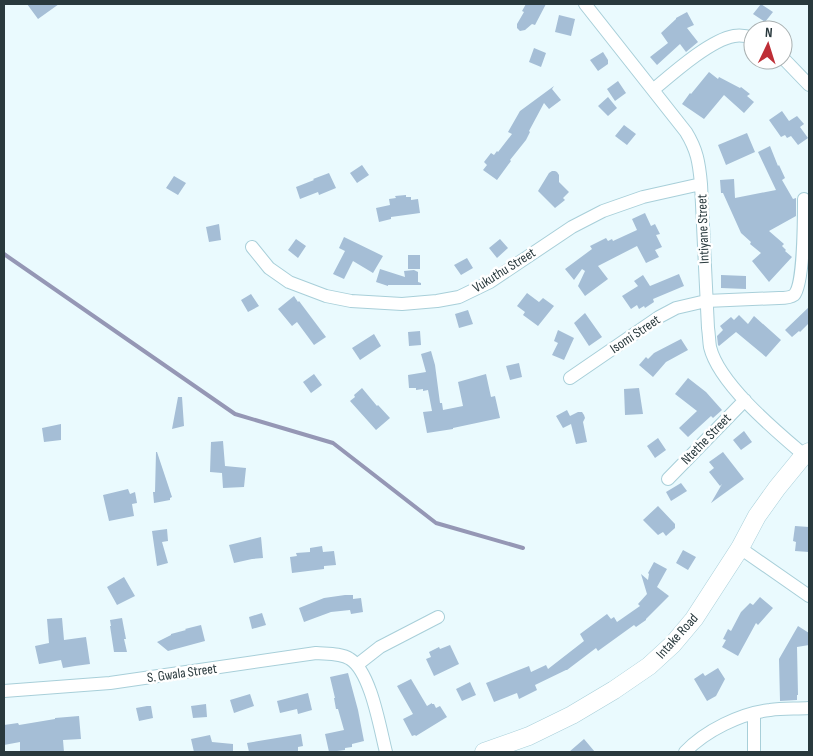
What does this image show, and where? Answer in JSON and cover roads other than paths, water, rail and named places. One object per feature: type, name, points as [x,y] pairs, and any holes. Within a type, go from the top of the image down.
[{"type":"street","name":"Intiyane Street","points":[[585,4],[686,132],[691,141],[699,163],[701,184],[710,347],[718,364],[745,400],[780,434],[807,454]]},
{"type":"street","points":[[652,90],[717,42],[732,36],[743,36]]},
{"type":"street","points":[[793,68],[809,85]]},
{"type":"street","name":"Vukuthu Street","points":[[252,248],[268,268],[289,282],[326,296],[351,301],[393,303],[437,301],[459,296],[490,282],[572,227],[604,211],[643,197],[701,184]]},
{"type":"street","name":"Isomi Street","points":[[570,378],[659,317],[676,308],[706,301],[779,298],[794,295],[798,286],[804,237],[804,199]]},
{"type":"street","name":"Ntethe Street","points":[[668,479],[745,400]]},
{"type":"street","name":"Intake Road","points":[[484,752],[529,736],[572,715],[649,666],[673,644],[694,619],[740,548],[757,516],[777,488],[807,454]]},
{"type":"street","points":[[740,548],[809,596]]},
{"type":"street","points":[[386,752],[371,693],[364,675],[357,665],[380,648],[438,616]]},
{"type":"street","name":"S. Gwala Street","points":[[4,691],[110,683],[316,654],[343,656],[357,665]]},
{"type":"street","points":[[685,752],[710,731],[754,713],[770,710],[809,708]]},
{"type":"street","points":[[754,713],[754,752]]},
{"type":"waterway","points":[[4,254],[235,414],[333,443],[436,523],[523,548]]}]
